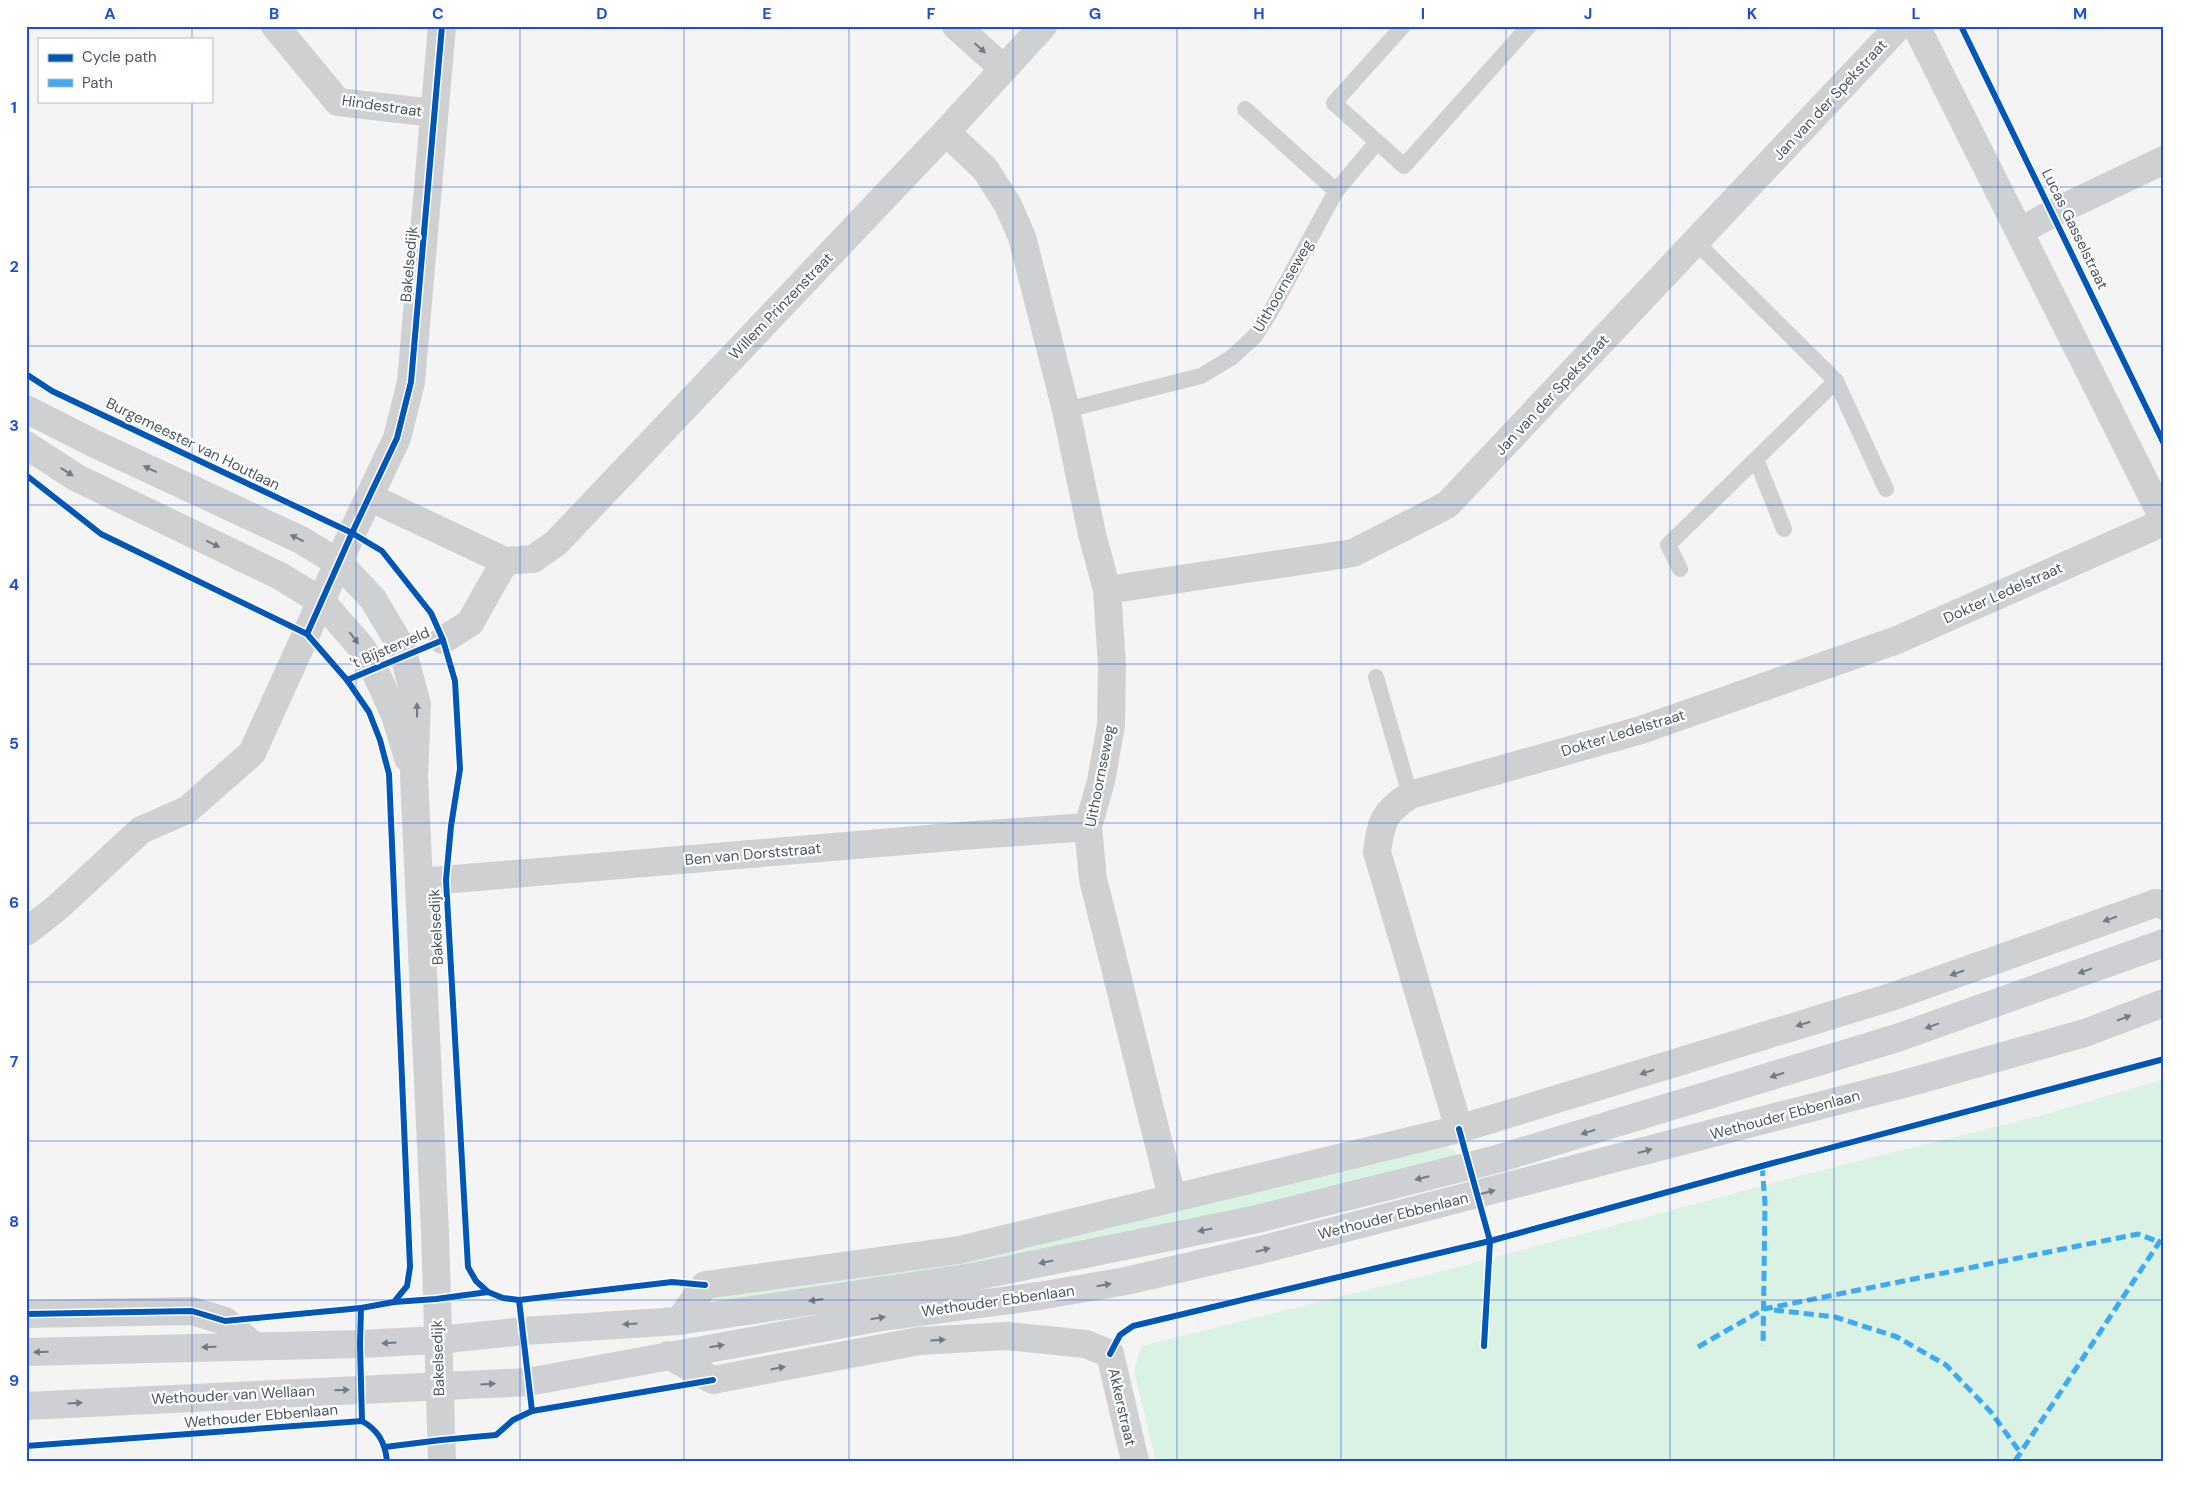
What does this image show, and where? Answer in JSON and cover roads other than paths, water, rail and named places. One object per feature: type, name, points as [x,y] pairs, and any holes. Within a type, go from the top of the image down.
[{"type":"main road","name":"Wethouder Ebbenlaan","points":[[438,1340],[524,1331],[679,1321],[972,1277],[1253,1220],[1470,1167],[1898,1038],[2164,943]]},
{"type":"main road","name":"Wethouder Ebbenlaan","points":[[440,1386],[528,1382],[882,1317],[1039,1296],[1126,1281],[1260,1250],[1915,1081],[2085,1033],[2164,1003]]},
{"type":"main road","points":[[26,1352],[360,1344],[438,1340]]},
{"type":"main road","name":"Wethouder van Wellaan","points":[[26,1406],[440,1386]]},
{"type":"street","name":"Hindestraat","points":[[275,26],[338,102],[434,113]]},
{"type":"street","name":"Bakelsedijk","points":[[369,497],[397,438],[411,382],[442,26]]},
{"type":"street","points":[[956,26],[1004,70]]},
{"type":"street","name":"Willem Prinzenstraat","points":[[505,560],[533,559],[556,543],[946,132],[1043,26]]},
{"type":"street","name":"Jan van der Spekstraat","points":[[1107,590],[1353,553],[1447,506],[1899,26]]},
{"type":"street","points":[[1916,26],[2164,521]]},
{"type":"street","name":"Uithoornseweg","points":[[946,132],[985,169],[1008,205],[1022,237],[1066,410],[1092,534],[1107,590],[1112,665],[1111,725],[1100,781],[1088,827],[1093,879],[1172,1197]]},
{"type":"street","points":[[2020,231],[2053,212],[2164,160]]},
{"type":"street","points":[[26,409],[95,444],[301,540],[339,563]]},
{"type":"street","points":[[26,445],[77,478],[280,576],[321,602]]},
{"type":"street","points":[[26,932],[58,906],[141,830],[187,810],[252,753],[369,497],[505,560]]},
{"type":"street","name":"Dokter Ledelstraat","points":[[1458,1130],[1377,852],[1380,829],[1392,807],[1410,795],[1641,730],[1896,640],[2164,521]]},
{"type":"street","name":"'t Bijsterveld","points":[[443,640],[470,623],[505,560]]},
{"type":"street","name":"Bakelsedijk","points":[[339,563],[373,599],[399,643],[417,704],[414,776],[435,1232],[442,1461]]},
{"type":"street","name":"Bakelsedijk","points":[[321,602],[356,640],[374,669],[395,715],[414,776]]},
{"type":"street","name":"Ben van Dorststraat","points":[[419,882],[1088,827]]},
{"type":"street","points":[[679,1321],[705,1285],[959,1250],[1172,1197],[1458,1130],[1891,997],[2156,903],[2164,906]]},
{"type":"street","points":[[26,1314],[192,1311],[225,1321],[254,1346]]},
{"type":"street","name":"Wethouder Ebbenlaan","points":[[668,1355],[713,1380],[919,1341],[1007,1336],[1086,1344],[1110,1354]]},
{"type":"street","name":"Akkerstraat","points":[[1110,1354],[1134,1461]]},
{"type":"lane","points":[[1403,26],[1334,103],[1404,166],[1529,26]]},
{"type":"lane","points":[[1245,109],[1336,191]]},
{"type":"lane","name":"Uithoornseweg","points":[[1066,410],[1201,376],[1231,358],[1255,336],[1271,311],[1336,191],[1377,142]]},
{"type":"lane","points":[[1696,242],[1836,381],[1886,489]]},
{"type":"lane","points":[[1680,569],[1668,544],[1836,381]]},
{"type":"lane","points":[[1756,459],[1784,529]]},
{"type":"lane","points":[[1376,677],[1410,795]]}]
